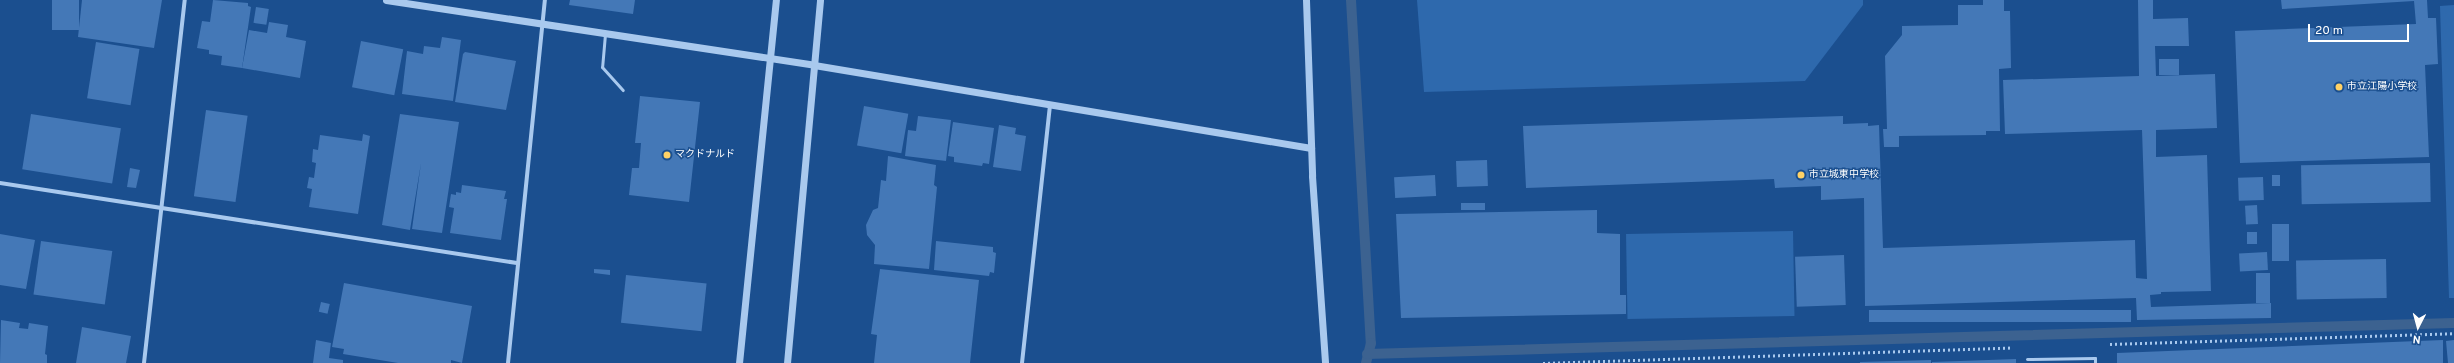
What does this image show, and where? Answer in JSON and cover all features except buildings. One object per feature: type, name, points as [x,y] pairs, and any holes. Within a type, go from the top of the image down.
[{"type":"street","points":[[144,363],[185,0]]},
{"type":"street","points":[[386,0],[814,65],[1311,148]]},
{"type":"street","points":[[508,363],[517,263],[546,0]]},
{"type":"street","points":[[739,363],[776,0]]},
{"type":"street","points":[[787,363],[820,0]]},
{"type":"street","points":[[1306,0],[1311,148],[1325,363]]},
{"type":"street","points":[[1022,363],[1050,105]]},
{"type":"street","points":[[0,183],[517,263]]},
{"type":"lane","points":[[605,33],[602,67],[623,90]]},
{"type":"lane","points":[[2026,359],[2095,358],[2095,363]]},
{"type":"path","points":[[2102,344],[2454,333]]},
{"type":"path","points":[[1543,363],[2015,347]]},
{"type":"shaded area","points":[[1417,0],[1863,0],[1863,5],[1805,81],[1424,92]]},
{"type":"shaded area","points":[[2454,5],[2454,298],[2449,298],[2440,6]]},
{"type":"shaded area","points":[[1793,231],[1794,316],[1628,319],[1626,234]]},
{"type":"waterway","points":[[1351,0],[1371,343],[1366,363]]},
{"type":"waterway","points":[[1367,354],[2454,323]]},
{"type":"place","name":"市立江陽小学校","points":[[2339,87]]},
{"type":"place","name":"マクドナルド","points":[[667,155]]},
{"type":"place","name":"市立城東中学校","points":[[1801,175]]}]
